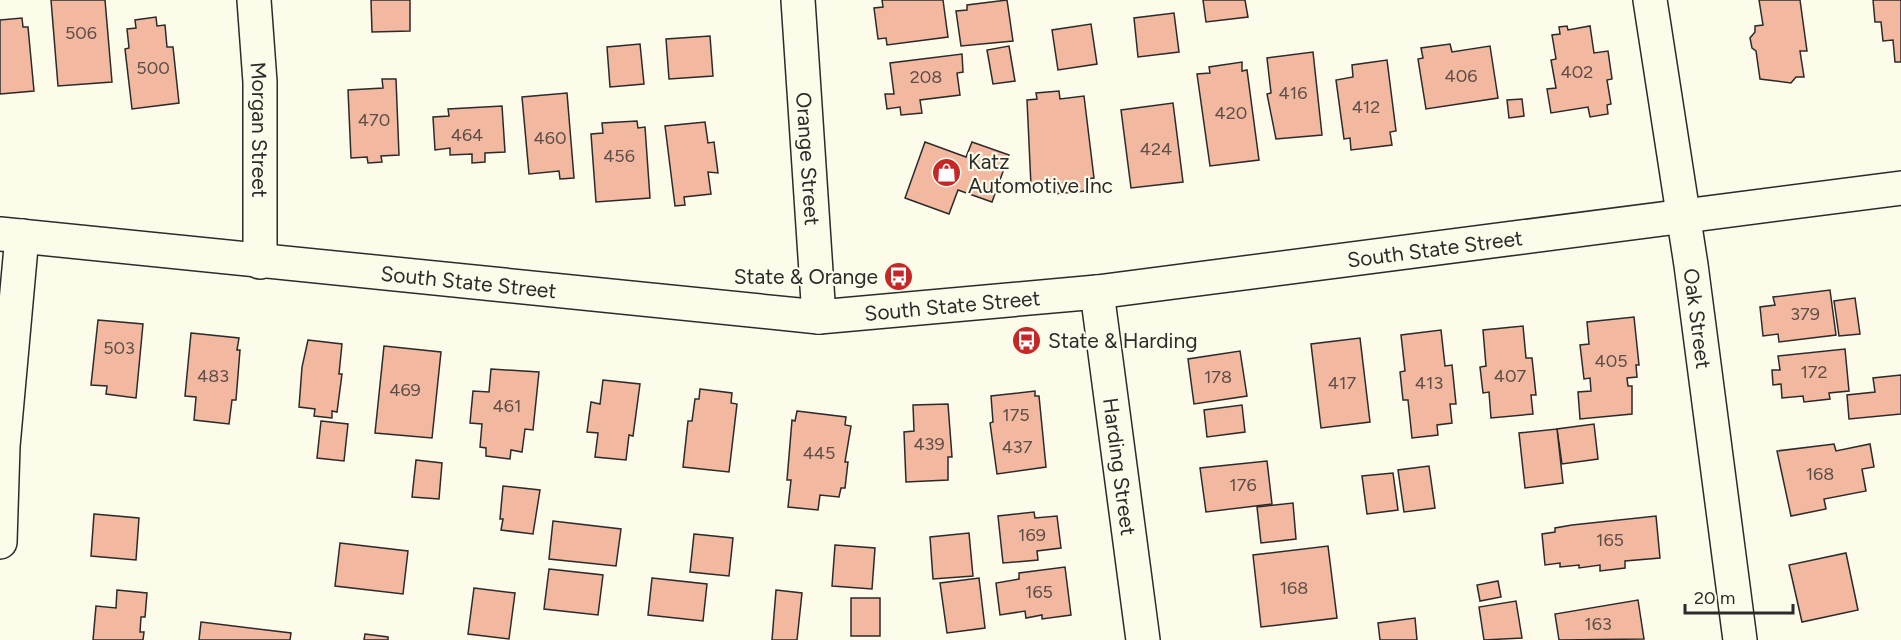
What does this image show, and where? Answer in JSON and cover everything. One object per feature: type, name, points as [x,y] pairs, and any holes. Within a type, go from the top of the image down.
[{"type":"street","name":"Morgan Street","points":[[254,0],[260,82],[260,262]]},
{"type":"street","name":"Orange Street","points":[[798,0],[819,317]]},
{"type":"street","name":"Oak Street","points":[[1650,0],[1684,215],[1740,640]]},
{"type":"street","name":"South State Street","points":[[11,235],[819,317],[1097,292],[1901,188]]},
{"type":"street","points":[[0,542],[11,235]]},
{"type":"street","name":"Harding Street","points":[[1097,292],[1143,640]]},
{"type":"building","points":[[51,0],[105,0],[112,82],[58,86]]},
{"type":"building","points":[[371,0],[410,0],[410,31],[372,32]]},
{"type":"building","points":[[882,0],[943,0],[948,37],[887,45],[886,38],[878,39],[874,8],[883,7]]},
{"type":"building","points":[[1007,0],[1013,41],[961,46],[956,11],[967,10],[967,5]]},
{"type":"building","points":[[1203,0],[1245,0],[1248,17],[1206,22]]},
{"type":"building","points":[[1759,0],[1800,0],[1807,51],[1800,51],[1804,77],[1796,77],[1791,83],[1760,79],[1756,51],[1752,48],[1750,38],[1755,32],[1755,26],[1763,25]]},
{"type":"building","points":[[1873,0],[1901,0],[1901,62],[1895,62],[1893,40],[1883,41],[1881,22],[1875,22]]},
{"type":"building","points":[[1174,13],[1179,52],[1138,57],[1134,18]]},
{"type":"building","points":[[156,17],[157,26],[165,25],[167,47],[173,47],[179,103],[132,109],[125,49],[129,48],[127,29],[136,28],[135,20]]},
{"type":"building","points":[[22,18],[23,27],[28,27],[34,91],[0,94],[0,20]]},
{"type":"building","points":[[1091,24],[1097,64],[1058,70],[1052,30]]},
{"type":"building","points":[[1567,26],[1568,30],[1590,26],[1594,53],[1608,51],[1612,79],[1607,80],[1611,104],[1607,105],[1608,114],[1590,117],[1588,107],[1551,113],[1547,89],[1556,88],[1551,60],[1556,59],[1552,35],[1560,34],[1559,27]]},
{"type":"building","points":[[710,36],[713,76],[669,79],[666,39]]},
{"type":"building","points":[[640,44],[644,84],[610,87],[607,47]]},
{"type":"building","points":[[1450,44],[1452,52],[1490,46],[1498,98],[1426,109],[1418,59],[1423,58],[1421,48]]},
{"type":"building","points":[[1009,46],[1015,81],[993,84],[987,50]]},
{"type":"building","points":[[1313,52],[1322,135],[1276,139],[1267,94],[1271,93],[1267,58]]},
{"type":"building","points":[[962,54],[963,72],[957,73],[960,95],[920,100],[922,113],[901,115],[900,107],[887,109],[885,94],[894,94],[890,63]]},
{"type":"building","points":[[1387,60],[1396,131],[1390,132],[1392,145],[1351,150],[1350,138],[1344,139],[1336,80],[1353,77],[1352,65]]},
{"type":"building","points":[[1242,62],[1242,71],[1247,70],[1259,160],[1210,166],[1197,74],[1210,73],[1209,67]]},
{"type":"building","points":[[382,79],[396,79],[399,155],[381,156],[382,162],[368,163],[367,157],[351,158],[348,90],[383,88]]},
{"type":"building","points":[[1059,91],[1060,99],[1084,96],[1094,178],[1085,179],[1086,191],[1053,194],[1052,184],[1031,186],[1027,100],[1037,99],[1036,93]]},
{"type":"building","points":[[567,93],[574,178],[560,179],[559,171],[529,174],[522,97]]},
{"type":"building","points":[[1522,99],[1524,116],[1509,118],[1507,100]]},
{"type":"building","points":[[1173,103],[1183,182],[1131,188],[1121,110]]},
{"type":"building","points":[[502,106],[505,152],[485,153],[485,162],[472,163],[472,154],[450,155],[450,148],[435,150],[433,117],[449,116],[448,109]]},
{"type":"building","points":[[637,121],[638,128],[645,127],[650,198],[596,202],[591,134],[603,133],[602,123]]},
{"type":"building","points":[[705,122],[708,143],[714,142],[718,173],[708,172],[711,194],[684,197],[685,205],[675,206],[665,126]]},
{"type":"building","points":[[925,142],[966,157],[972,142],[1009,155],[992,202],[958,190],[949,214],[905,198]]},
{"type":"building","points":[[1830,290],[1836,335],[1779,342],[1778,334],[1763,336],[1760,307],[1775,305],[1773,297]]},
{"type":"building","points":[[1855,298],[1860,334],[1839,336],[1834,301]]},
{"type":"building","points":[[1634,317],[1639,365],[1636,365],[1637,377],[1627,378],[1628,386],[1632,386],[1632,414],[1580,419],[1578,392],[1591,391],[1590,378],[1584,379],[1580,345],[1589,344],[1587,322]]},
{"type":"building","points":[[98,320],[143,324],[136,398],[106,394],[107,386],[91,385]]},
{"type":"building","points":[[1523,326],[1526,358],[1532,358],[1536,395],[1531,395],[1533,414],[1491,418],[1489,392],[1483,393],[1480,367],[1486,366],[1483,330]]},
{"type":"building","points":[[1441,330],[1445,366],[1452,365],[1456,404],[1450,404],[1452,423],[1437,425],[1438,435],[1412,438],[1408,400],[1403,400],[1400,372],[1405,371],[1401,335]]},
{"type":"building","points":[[191,333],[239,338],[236,400],[232,400],[229,424],[194,420],[196,397],[185,396]]},
{"type":"building","points":[[1360,338],[1370,422],[1321,428],[1311,344]]},
{"type":"building","points":[[308,340],[342,344],[339,374],[342,374],[337,412],[332,411],[332,418],[314,416],[315,409],[299,407],[302,367]]},
{"type":"building","points":[[384,346],[441,352],[432,438],[375,433]]},
{"type":"building","points":[[1845,349],[1849,391],[1829,393],[1830,399],[1804,402],[1803,396],[1782,398],[1781,384],[1773,385],[1772,370],[1780,370],[1778,356]]},
{"type":"building","points":[[1240,351],[1247,396],[1194,404],[1188,359]]},
{"type":"building","points":[[491,369],[539,372],[533,430],[525,429],[522,452],[511,450],[510,459],[486,456],[486,448],[480,447],[482,424],[470,423],[473,391],[489,392]]},
{"type":"building","points":[[1901,375],[1901,414],[1849,419],[1847,395],[1875,392],[1873,378]]},
{"type":"building","points":[[603,380],[640,384],[633,436],[629,435],[626,460],[595,457],[598,433],[587,432],[591,402],[600,404]]},
{"type":"building","points":[[700,389],[732,393],[731,403],[737,404],[729,472],[683,467],[688,421],[692,421],[695,399],[699,399]]},
{"type":"building","points":[[1035,391],[1035,396],[1039,396],[1046,467],[997,474],[990,423],[993,422],[991,396]]},
{"type":"building","points":[[948,404],[952,457],[948,457],[948,480],[906,482],[904,432],[914,431],[913,405]]},
{"type":"building","points":[[1242,405],[1245,432],[1207,437],[1204,410]]},
{"type":"building","points":[[797,411],[846,417],[845,425],[851,426],[845,462],[848,462],[845,488],[841,488],[839,497],[820,495],[818,510],[788,507],[791,480],[787,480],[792,420],[795,421]]},
{"type":"building","points":[[321,421],[348,424],[344,461],[317,458]]},
{"type":"building","points":[[1594,424],[1598,459],[1562,464],[1557,429]]},
{"type":"building","points":[[1557,429],[1563,483],[1525,488],[1519,433]]},
{"type":"building","points":[[1834,444],[1836,451],[1870,444],[1874,467],[1862,469],[1866,491],[1824,499],[1826,509],[1791,516],[1777,451]]},
{"type":"building","points":[[416,460],[442,463],[439,499],[412,497]]},
{"type":"building","points":[[1267,461],[1272,504],[1206,512],[1200,468]]},
{"type":"building","points":[[1429,466],[1435,508],[1404,512],[1398,470]]},
{"type":"building","points":[[1393,473],[1398,510],[1367,514],[1362,476]]},
{"type":"building","points":[[503,486],[540,490],[533,534],[501,530]]},
{"type":"building","points":[[1293,503],[1296,539],[1261,543],[1257,507]]},
{"type":"building","points":[[1034,512],[1035,518],[1057,516],[1061,548],[1037,551],[1038,560],[1003,563],[998,516]]},
{"type":"building","points":[[94,514],[139,518],[136,560],[91,556]]},
{"type":"building","points":[[1656,516],[1660,558],[1625,561],[1625,568],[1600,571],[1600,565],[1579,568],[1579,565],[1560,567],[1560,563],[1545,565],[1542,534],[1555,532],[1555,528]]},
{"type":"building","points":[[553,521],[621,529],[616,566],[549,559]]},
{"type":"building","points":[[969,533],[973,576],[933,579],[930,537]]},
{"type":"building","points":[[694,534],[733,538],[729,576],[690,572]]},
{"type":"building","points":[[340,543],[408,551],[403,594],[335,586]]},
{"type":"building","points":[[835,545],[875,548],[872,589],[832,586]]},
{"type":"building","points":[[1328,546],[1337,618],[1261,627],[1253,555]]},
{"type":"building","points":[[1846,553],[1858,610],[1802,622],[1789,565]]},
{"type":"building","points":[[1065,567],[1071,615],[1042,619],[1042,615],[1026,618],[1025,611],[1000,615],[996,583],[1019,579],[1019,573]]},
{"type":"building","points":[[549,569],[603,575],[598,615],[544,609]]},
{"type":"building","points":[[652,578],[707,584],[703,621],[648,615]]},
{"type":"building","points":[[979,578],[985,628],[947,633],[940,583]]},
{"type":"building","points":[[1498,581],[1501,597],[1480,601],[1477,585]]},
{"type":"building","points":[[474,588],[515,593],[509,639],[468,634]]},
{"type":"building","points":[[117,590],[147,593],[145,617],[141,617],[140,632],[144,632],[143,640],[93,640],[96,606],[116,608]]},
{"type":"building","points":[[776,590],[802,593],[797,640],[772,640]]},
{"type":"building","points":[[851,598],[880,598],[880,636],[851,636]]},
{"type":"building","points":[[1638,600],[1644,639],[1559,640],[1555,614]]},
{"type":"building","points":[[1516,601],[1522,638],[1484,640],[1479,607]]},
{"type":"building","points":[[1415,618],[1417,640],[1380,640],[1378,623]]},
{"type":"building","points":[[201,622],[291,633],[290,640],[199,640]]},
{"type":"building","points":[[365,634],[388,637],[388,640],[364,640]]},
{"type":"place","name":"Katz Automotive Inc","points":[[947,173]]},
{"type":"place","name":"State & Orange","points":[[899,276]]},
{"type":"place","name":"State & Harding","points":[[1027,340]]}]
